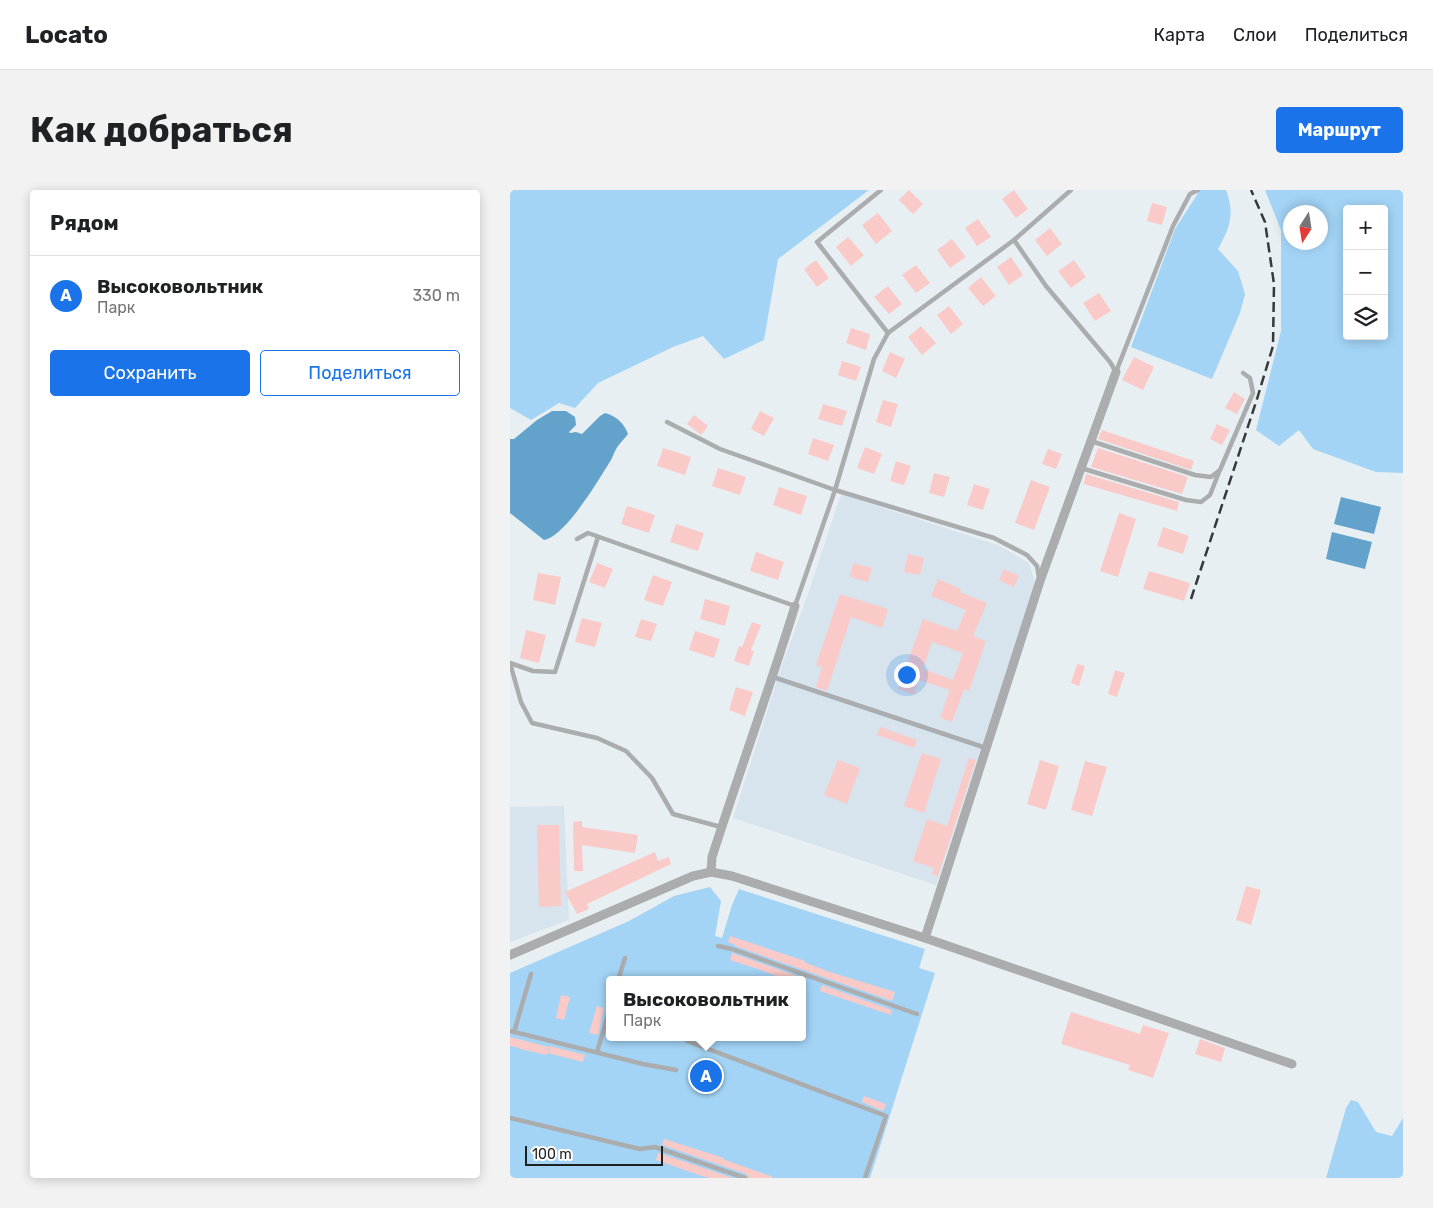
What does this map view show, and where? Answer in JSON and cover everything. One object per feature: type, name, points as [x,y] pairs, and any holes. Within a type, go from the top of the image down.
[{"type":"street","points":[[925,938],[1040,581],[1116,372]]},
{"type":"street","points":[[711,872],[712,857],[721,827],[773,677],[795,606]]},
{"type":"street","points":[[510,955],[693,876],[711,872],[732,876],[925,938],[1292,1064]]},
{"type":"lane","points":[[881,190],[817,242],[888,333]]},
{"type":"lane","points":[[577,539],[588,533],[795,606],[835,490],[874,359],[888,333],[1014,240],[1071,190]]},
{"type":"lane","points":[[1116,372],[1173,226],[1190,194],[1198,190]]},
{"type":"lane","points":[[1014,240],[1046,286],[1110,362],[1116,372]]},
{"type":"lane","points":[[1081,468],[1186,500],[1201,502],[1210,495],[1252,393],[1250,378],[1243,372]]},
{"type":"lane","points":[[667,422],[720,449],[835,490],[994,538],[1027,555],[1037,566],[1040,581]]},
{"type":"lane","points":[[1091,441],[1195,475],[1211,477],[1220,470]]},
{"type":"lane","points":[[598,537],[555,672],[533,671],[510,663],[521,702],[532,723],[597,738],[626,751],[652,778],[673,814],[721,827]]},
{"type":"lane","points":[[773,677],[986,748]]},
{"type":"lane","points":[[718,946],[918,1014]]},
{"type":"lane","points":[[619,976],[624,958]]},
{"type":"lane","points":[[531,974],[512,1032],[643,1064],[676,1070]]},
{"type":"lane","points":[[597,1052],[606,1022]]},
{"type":"lane","points":[[687,1041],[886,1116],[865,1178]]},
{"type":"lane","points":[[510,1118],[640,1149],[655,1147],[745,1178]]},
{"type":"shaded area","points":[[510,190],[869,190],[778,259],[764,340],[724,359],[703,336],[673,347],[598,383],[575,408],[559,403],[531,420],[510,408]]},
{"type":"shaded area","points":[[1200,190],[1226,190],[1231,213],[1226,234],[1218,249],[1238,271],[1245,294],[1240,313],[1212,379],[1131,347],[1175,229]]},
{"type":"shaded area","points":[[1265,190],[1403,190],[1403,473],[1376,472],[1313,449],[1299,430],[1279,446],[1256,430],[1281,331],[1281,230]]},
{"type":"shaded area","points":[[552,411],[566,411],[575,417],[576,425],[570,433],[582,434],[605,413],[619,420],[628,434],[572,518],[553,536],[544,540],[510,513],[510,439],[514,439],[537,420]]},
{"type":"shaded area","points":[[841,494],[998,545],[1029,563],[1035,583],[936,885],[733,818],[780,671]]},
{"type":"shaded area","points":[[1341,497],[1381,507],[1374,534],[1334,524]]},
{"type":"shaded area","points":[[1332,532],[1372,542],[1365,569],[1326,559]]},
{"type":"shaded area","points":[[564,806],[569,920],[510,942],[510,807]]},
{"type":"shaded area","points":[[710,887],[721,901],[715,936],[722,938],[739,889],[925,949],[919,968],[935,973],[870,1178],[510,1178],[510,973],[629,921],[674,896]]},
{"type":"shaded area","points":[[1351,1100],[1358,1102],[1376,1132],[1392,1136],[1403,1118],[1403,1178],[1326,1178],[1346,1108]]},
{"type":"building","points":[[909,190],[923,204],[913,214],[899,200]]},
{"type":"building","points":[[1014,190],[1028,209],[1016,218],[1002,199]]},
{"type":"building","points":[[1152,203],[1167,207],[1162,225],[1147,221]]},
{"type":"building","points":[[878,213],[892,231],[876,244],[862,225]]},
{"type":"building","points":[[978,219],[991,237],[977,246],[965,228]]},
{"type":"building","points":[[1050,228],[1062,244],[1047,256],[1035,240]]},
{"type":"building","points":[[848,237],[864,255],[851,266],[836,247]]},
{"type":"building","points":[[952,239],[966,257],[950,268],[937,250]]},
{"type":"building","points":[[1011,257],[1023,275],[1009,285],[997,267]]},
{"type":"building","points":[[816,260],[829,278],[817,287],[804,269]]},
{"type":"building","points":[[1074,260],[1086,277],[1071,288],[1058,271]]},
{"type":"building","points":[[916,265],[930,283],[916,293],[902,275]]},
{"type":"building","points":[[981,277],[996,296],[983,306],[968,288]]},
{"type":"building","points":[[888,286],[902,304],[889,314],[874,297]]},
{"type":"building","points":[[1099,293],[1111,311],[1095,321],[1083,303]]},
{"type":"building","points":[[949,306],[963,324],[951,334],[937,315]]},
{"type":"building","points":[[921,326],[936,343],[922,355],[908,337]]},
{"type":"building","points":[[851,328],[870,334],[866,350],[846,343]]},
{"type":"building","points":[[890,352],[905,359],[896,378],[882,371]]},
{"type":"building","points":[[1134,357],[1154,367],[1143,390],[1122,380]]},
{"type":"building","points":[[842,361],[861,367],[856,381],[838,375]]},
{"type":"building","points":[[1234,392],[1245,399],[1237,414],[1225,408]]},
{"type":"building","points":[[883,400],[898,404],[891,427],[876,422]]},
{"type":"building","points":[[823,404],[847,411],[842,426],[818,419]]},
{"type":"building","points":[[760,411],[774,418],[764,436],[751,429]]},
{"type":"building","points":[[694,415],[708,426],[701,435],[687,424]]},
{"type":"building","points":[[1217,424],[1230,430],[1222,445],[1210,439]]},
{"type":"building","points":[[1102,430],[1194,461],[1191,470],[1098,439]]},
{"type":"building","points":[[813,438],[834,445],[828,461],[808,454]]},
{"type":"building","points":[[865,447],[882,454],[874,474],[857,468]]},
{"type":"building","points":[[663,448],[691,457],[685,475],[657,466]]},
{"type":"building","points":[[1098,448],[1188,477],[1182,494],[1091,467]]},
{"type":"building","points":[[1048,449],[1062,454],[1056,469],[1042,464]]},
{"type":"building","points":[[896,461],[911,466],[904,485],[890,481]]},
{"type":"building","points":[[718,468],[746,477],[740,495],[712,486]]},
{"type":"building","points":[[934,473],[950,477],[944,497],[929,493]]},
{"type":"building","points":[[1086,474],[1179,502],[1177,511],[1084,484]]},
{"type":"building","points":[[1031,480],[1050,487],[1034,530],[1015,523]]},
{"type":"building","points":[[974,484],[990,489],[983,510],[967,505]]},
{"type":"building","points":[[779,487],[807,496],[801,515],[773,505]]},
{"type":"building","points":[[627,506],[655,515],[649,533],[621,524]]},
{"type":"building","points":[[1119,513],[1136,519],[1118,577],[1100,571]]},
{"type":"building","points":[[676,524],[704,533],[698,551],[670,542]]},
{"type":"building","points":[[1163,527],[1189,536],[1183,554],[1157,546]]},
{"type":"building","points":[[756,552],[784,562],[778,580],[750,571]]},
{"type":"building","points":[[908,554],[924,558],[920,575],[904,572]]},
{"type":"building","points":[[597,563],[613,569],[605,588],[589,582]]},
{"type":"building","points":[[853,563],[872,568],[868,582],[850,577]]},
{"type":"building","points":[[1004,569],[1019,576],[1014,587],[999,580]]},
{"type":"building","points":[[1149,571],[1190,583],[1184,601],[1143,589]]},
{"type":"building","points":[[538,573],[561,577],[555,605],[533,600]]},
{"type":"building","points":[[653,575],[672,582],[663,606],[644,600]]},
{"type":"building","points":[[938,579],[961,589],[960,592],[987,603],[973,636],[986,641],[969,691],[964,689],[952,722],[940,718],[950,690],[919,680],[914,695],[898,689],[923,619],[957,631],[966,610],[931,596]],"holes":[[[932,642],[963,653],[953,680],[923,669]]]},
{"type":"building","points":[[840,594],[888,609],[882,628],[851,617],[827,691],[816,687],[822,667],[816,665]]},
{"type":"building","points":[[705,599],[730,606],[725,626],[700,619]]},
{"type":"building","points":[[582,618],[602,623],[595,647],[575,642]]},
{"type":"building","points":[[641,619],[657,624],[651,641],[635,637]]},
{"type":"building","points":[[752,622],[761,625],[751,650],[754,651],[749,666],[734,661],[739,646],[742,647]]},
{"type":"building","points":[[526,630],[546,635],[539,663],[520,658]]},
{"type":"building","points":[[695,631],[720,639],[714,658],[689,650]]},
{"type":"building","points":[[1077,664],[1085,666],[1079,686],[1071,683]]},
{"type":"building","points":[[1115,670],[1125,673],[1117,697],[1108,694]]},
{"type":"building","points":[[736,687],[753,692],[745,716],[729,710]]},
{"type":"building","points":[[880,727],[917,740],[914,748],[877,735]]},
{"type":"building","points":[[922,753],[941,759],[924,813],[904,806]]},
{"type":"building","points":[[969,758],[976,760],[938,876],[932,874],[934,868],[913,861],[927,819],[947,826]]},
{"type":"building","points":[[838,760],[860,768],[847,804],[824,795]]},
{"type":"building","points":[[1040,760],[1059,766],[1046,810],[1027,804]]},
{"type":"building","points":[[1085,761],[1107,767],[1092,816],[1071,810]]},
{"type":"building","points":[[582,821],[582,827],[638,835],[635,853],[582,845],[583,871],[574,871],[573,822]]},
{"type":"building","points":[[537,825],[559,825],[561,906],[539,907]]},
{"type":"building","points":[[655,852],[658,861],[669,857],[671,864],[587,904],[589,909],[577,914],[565,892]]},
{"type":"building","points":[[1246,886],[1261,890],[1251,925],[1236,920]]},
{"type":"building","points":[[730,936],[805,961],[830,972],[895,992],[892,1001],[735,946],[728,942]]},
{"type":"building","points":[[732,953],[797,976],[777,976],[730,960]]},
{"type":"building","points":[[822,985],[892,1010],[891,1015],[820,991]]},
{"type":"building","points":[[561,995],[570,997],[564,1020],[556,1018]]},
{"type":"building","points":[[597,1006],[604,1008],[598,1035],[589,1033]]},
{"type":"building","points":[[1071,1012],[1140,1034],[1143,1025],[1169,1033],[1153,1078],[1128,1070],[1130,1065],[1061,1044]]},
{"type":"building","points":[[510,1037],[549,1047],[547,1055],[510,1046]]},
{"type":"building","points":[[1200,1039],[1225,1048],[1221,1062],[1195,1054]]},
{"type":"building","points":[[550,1046],[585,1055],[583,1062],[548,1053]]},
{"type":"building","points":[[864,1096],[886,1104],[883,1111],[862,1102]]},
{"type":"building","points":[[664,1139],[724,1158],[773,1177],[749,1178],[746,1174],[662,1145]]},
{"type":"building","points":[[658,1153],[733,1178],[702,1176],[656,1160]]},
{"type":"railway","points":[[1191,599],[1273,346],[1274,284],[1265,222],[1251,190]]},
{"type":"place","name":"Высоковольтник","points":[[706,1076]]}]
